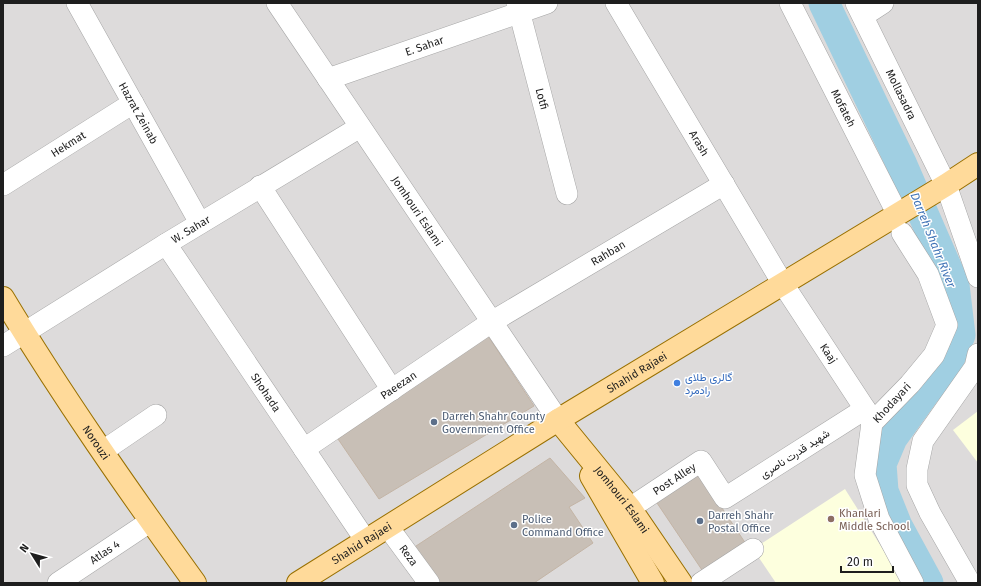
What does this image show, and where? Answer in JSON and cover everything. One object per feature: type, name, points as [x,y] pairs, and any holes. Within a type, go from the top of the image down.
[{"type":"main road","name":"Shahid Rajaei","points":[[298,583],[388,528],[558,420],[783,284],[900,223],[946,185],[978,164]]},
{"type":"main road","name":"Norouzi","points":[[3,298],[24,334],[195,583]]},
{"type":"main road","name":"Jomhouri Eslami","points":[[558,420],[630,508],[681,583]]},
{"type":"main road","name":"Jomhouri Eslami","points":[[558,420],[648,581]]},
{"type":"street","name":"Hazrat Zeinab","points":[[77,3],[200,223]]},
{"type":"street","name":"E. Sahar","points":[[328,79],[518,7],[546,3]]},
{"type":"street","name":"Arash","points":[[616,3],[783,284]]},
{"type":"street","name":"Mofateh","points":[[790,3],[900,223]]},
{"type":"street","points":[[859,10],[884,3]]},
{"type":"street","name":"Jomhouri Eslami","points":[[282,4],[328,79],[493,321],[558,420]]},
{"type":"street","name":"Lotfi","points":[[518,7],[567,194]]},
{"type":"street","name":"Mollasadra","points":[[859,10],[946,185],[978,276],[978,280]]},
{"type":"street","name":"Hekmat","points":[[3,185],[133,103]]},
{"type":"street","name":"W. Sahar","points":[[3,346],[260,186],[360,127]]},
{"type":"street","name":"Rahban","points":[[493,321],[724,184]]},
{"type":"street","points":[[260,186],[392,390]]},
{"type":"street","name":"Khodayari","points":[[900,223],[928,274],[947,326],[934,355],[910,384],[869,416],[865,475],[879,520],[913,583]]},
{"type":"street","name":"Shohada","points":[[166,244],[366,541]]},
{"type":"street","name":"Kaaj","points":[[783,284],[869,416]]},
{"type":"street","name":"Paeezan","points":[[304,449],[493,321]]},
{"type":"street","points":[[970,583],[930,513],[917,485],[917,469],[923,441],[975,366],[978,354]]},
{"type":"street","points":[[103,451],[156,415]]},
{"type":"street","name":"شهید قدرت ناصری","points":[[725,498],[869,416]]},
{"type":"street","name":"Post Alley","points":[[630,508],[701,462],[725,498]]},
{"type":"street","name":"Atlas 4","points":[[58,583],[151,521]]},
{"type":"street","name":"Reza","points":[[388,528],[429,583]]},
{"type":"street","points":[[701,583],[753,549]]},
{"type":"shaded area","points":[[3,3],[978,3],[978,583],[3,583]]},
{"type":"shaded area","points":[[978,411],[978,463],[953,430]]},
{"type":"shaded area","name":"Khanlari Middle School","points":[[845,489],[904,583],[776,583],[753,549]]},
{"type":"building","name":"Darreh Shahr County Government Office","points":[[488,336],[534,406],[379,499],[338,439]]},
{"type":"building","name":"Police Command Office","points":[[550,458],[585,498],[569,507],[593,543],[534,583],[440,583],[413,548]]},
{"type":"building","name":"Darreh Shahr Postal Office","points":[[696,469],[746,544],[704,573],[653,497]]},
{"type":"waterway","name":"Darreh Shahr River","points":[[824,3],[901,163],[954,285],[960,335],[945,368],[925,392],[892,438],[881,464],[883,491],[897,526],[928,583]]},
{"type":"place","name":"گالری طلای رادمرد","points":[[677,383]]},
{"type":"place","name":"Darreh Shahr County Government Office","points":[[434,422]]},
{"type":"place","name":"Khanlari Middle School","points":[[831,519]]},
{"type":"place","name":"Darreh Shahr Postal Office","points":[[700,521]]},
{"type":"place","name":"Police Command Office","points":[[514,525]]}]
